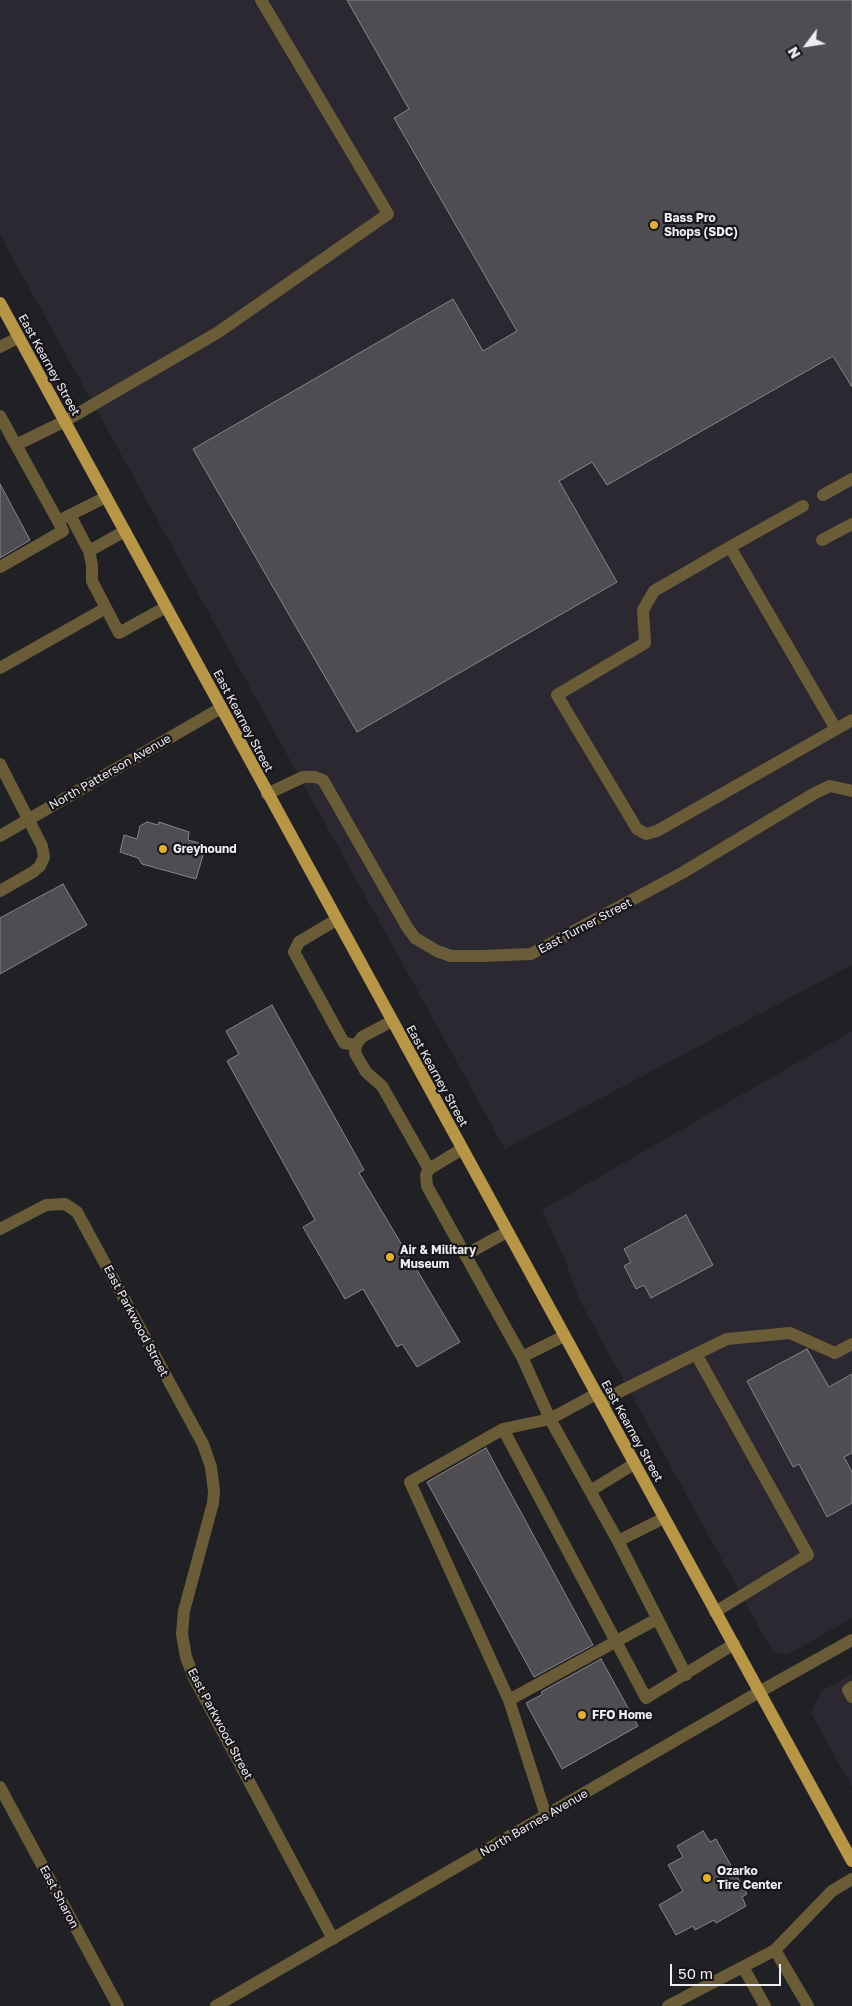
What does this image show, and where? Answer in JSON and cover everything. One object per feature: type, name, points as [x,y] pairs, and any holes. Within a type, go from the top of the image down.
[{"type":"main road","name":"East Kearney Street","points":[[0,303],[634,1464],[850,1854]]},
{"type":"street","points":[[16,445],[65,421],[217,333],[388,214],[261,0]]},
{"type":"street","points":[[0,347],[19,338]]},
{"type":"street","points":[[0,416],[63,531],[0,567]]},
{"type":"street","points":[[823,495],[852,479]]},
{"type":"street","points":[[58,521],[106,497]]},
{"type":"street","points":[[803,506],[654,591],[643,610],[645,643],[556,695],[637,829],[646,834],[656,831],[852,720]]},
{"type":"street","points":[[70,515],[89,552],[92,565],[92,581],[120,633],[166,607]]},
{"type":"street","points":[[822,540],[852,524]]},
{"type":"street","points":[[89,552],[125,531]]},
{"type":"street","points":[[730,547],[836,729]]},
{"type":"street","points":[[0,668],[106,608]]},
{"type":"street","name":"North Patterson Avenue","points":[[0,836],[221,708]]},
{"type":"street","points":[[0,764],[42,846],[44,857],[40,866],[33,872],[0,891]]},
{"type":"street","name":"East Turner Street","points":[[267,794],[303,777],[315,777],[323,780],[398,912],[415,938],[437,951],[451,956],[482,956],[531,954],[682,873],[815,793],[830,786],[852,791]]},
{"type":"street","points":[[336,920],[299,942],[294,952],[344,1043],[356,1044]]},
{"type":"street","points":[[392,1021],[369,1032],[356,1044],[355,1053],[366,1072],[382,1086],[429,1169]]},
{"type":"street","points":[[462,1149],[429,1169],[426,1176],[427,1186],[522,1357],[550,1419],[618,1541],[686,1675]]},
{"type":"street","name":"East Parkwood Street","points":[[0,1230],[46,1204],[65,1204],[73,1209],[79,1216],[208,1455],[213,1478],[213,1503],[184,1610],[182,1634],[186,1657],[194,1678],[333,1939]]},
{"type":"street","points":[[465,1254],[507,1232]]},
{"type":"street","points":[[546,1816],[509,1700],[410,1482],[503,1429],[550,1419],[621,1391],[728,1339],[790,1333],[835,1353],[852,1344]]},
{"type":"street","points":[[522,1357],[564,1336]]},
{"type":"street","points":[[696,1354],[808,1555],[716,1612]]},
{"type":"street","points":[[503,1429],[646,1698],[734,1644]]},
{"type":"street","points":[[590,1491],[634,1464]]},
{"type":"street","points":[[618,1541],[664,1518]]},
{"type":"street","points":[[509,1700],[657,1619]]},
{"type":"street","name":"North Barnes Avenue","points":[[216,2006],[852,1640]]},
{"type":"street","name":"East Sharon","points":[[0,1787],[118,2006]]},
{"type":"street","points":[[668,2006],[775,1950],[832,1891],[852,1879]]},
{"type":"street","points":[[775,1950],[808,2006]]},
{"type":"street","points":[[743,1966],[765,2006]]},
{"type":"shaded area","points":[[0,0],[852,0],[852,965],[505,1149],[0,235]]},
{"type":"shaded area","points":[[852,1031],[852,1618],[787,1655],[772,1651],[579,1299],[564,1257],[542,1210]]},
{"type":"shaded area","points":[[852,1674],[852,1787],[811,1713],[820,1692]]},
{"type":"building","name":"Bass Pro Shops (SDC)","points":[[347,0],[852,0],[852,387],[833,356],[607,485],[592,462],[559,481],[617,582],[357,732],[193,449],[453,299],[483,351],[517,331],[394,118],[409,109]]},
{"type":"building","points":[[0,484],[30,540],[0,558]]},
{"type":"building","name":"Greyhound","points":[[147,822],[158,825],[159,822],[189,832],[188,840],[206,845],[196,879],[142,864],[138,858],[120,852],[124,835],[137,839],[140,826]]},
{"type":"building","points":[[63,884],[87,925],[0,974],[0,918]]},
{"type":"building","points":[[272,1005],[364,1170],[359,1173],[460,1342],[417,1367],[402,1344],[397,1347],[363,1289],[345,1299],[303,1227],[315,1220],[227,1061],[239,1054],[226,1031]]},
{"type":"building","points":[[686,1215],[713,1265],[651,1298],[644,1285],[636,1289],[624,1266],[631,1262],[624,1249]]},
{"type":"building","points":[[807,1349],[829,1387],[852,1374],[852,1453],[844,1457],[852,1472],[852,1503],[827,1517],[799,1464],[793,1467],[747,1381]]},
{"type":"building","points":[[486,1448],[593,1645],[534,1677],[427,1482]]},
{"type":"building","name":"FFO Home","points":[[601,1659],[638,1726],[562,1769],[526,1703],[543,1694],[541,1692]]},
{"type":"building","name":"Ozarko Tire Center","points":[[703,1831],[710,1842],[716,1839],[747,1894],[742,1897],[746,1906],[716,1923],[714,1920],[695,1930],[693,1926],[676,1935],[659,1905],[683,1891],[668,1865],[683,1857],[677,1846]]},
{"type":"place","name":"Bass Pro Shops (SDC)","points":[[654,225]]},
{"type":"place","name":"Greyhound","points":[[163,849]]},
{"type":"place","name":"Air & Military Museum","points":[[390,1257]]},
{"type":"place","name":"FFO Home","points":[[582,1715]]},
{"type":"place","name":"Ozarko Tire Center","points":[[707,1878]]}]
